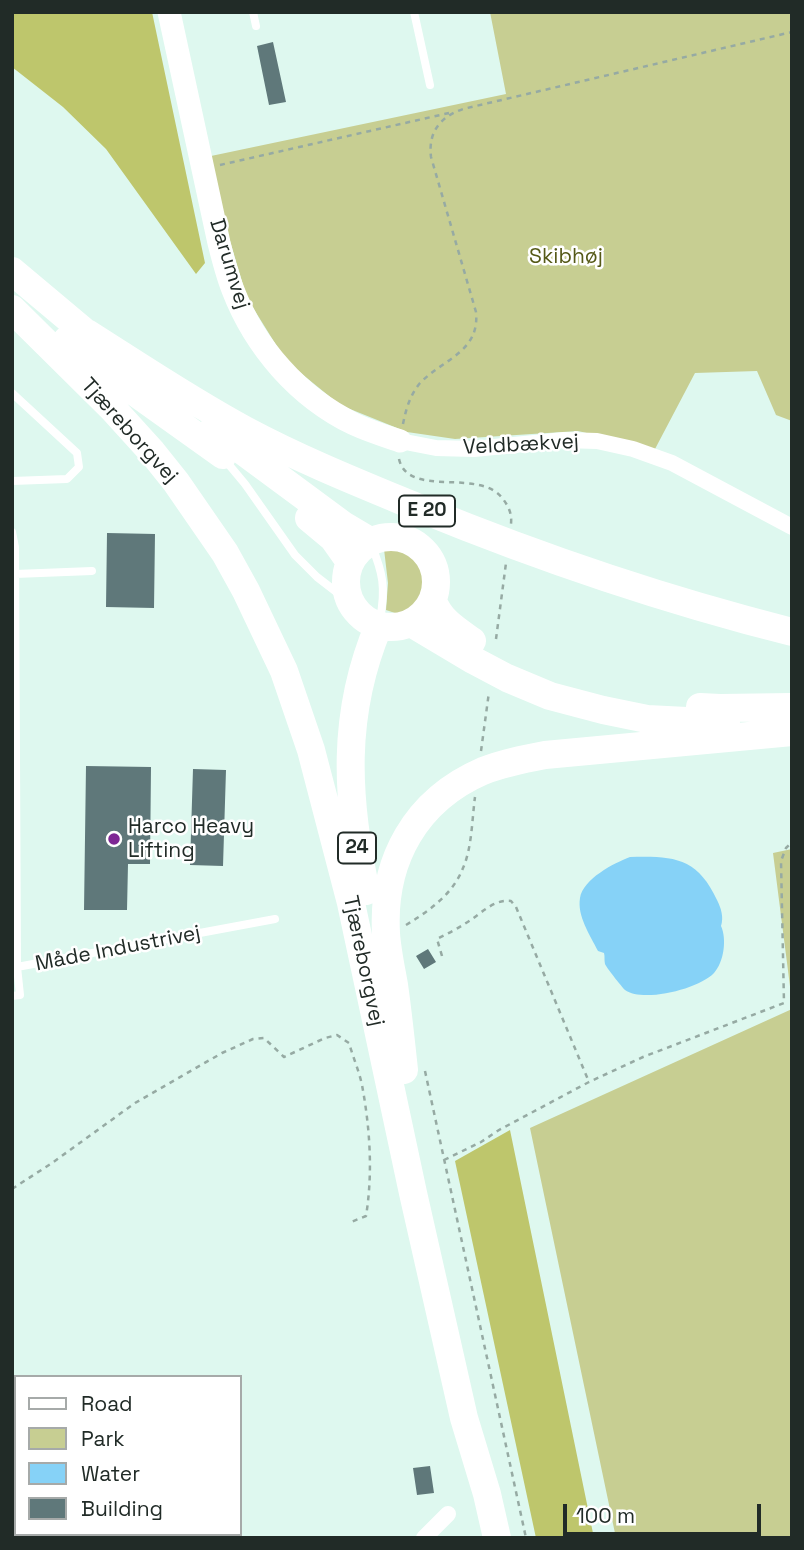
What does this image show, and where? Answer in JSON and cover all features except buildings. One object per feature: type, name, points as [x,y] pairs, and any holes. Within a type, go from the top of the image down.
[{"type":"highway","name":"Tjæreborgvej","points":[[12,271],[120,364],[370,541]]},
{"type":"highway","name":"Tjæreborgvej","points":[[12,297],[111,375],[309,518],[332,538],[350,562]]},
{"type":"highway","name":"Tjæreborgvej","points":[[12,309],[113,409],[152,452],[201,516],[246,591],[271,641],[299,711],[351,903],[461,1404],[497,1538]]},
{"type":"highway","name":"E 20","points":[[87,333],[246,431],[397,499],[616,581],[792,632]]},
{"type":"highway","name":"E 20","points":[[370,541],[394,536],[418,544],[433,564],[436,589],[433,601]]},
{"type":"highway","points":[[370,541],[350,562],[345,583],[347,594],[365,616],[390,627],[401,626],[427,610],[433,601]]},
{"type":"highway","points":[[433,601],[438,614],[452,628],[477,644],[502,658],[569,686],[646,703],[720,709],[792,707]]},
{"type":"highway","name":"24","points":[[351,903],[338,813],[336,759],[345,684],[365,616]]},
{"type":"highway","name":"24","points":[[365,616],[368,652],[352,729],[352,814],[361,870],[414,1070]]},
{"type":"highway","points":[[411,622],[507,678],[563,700],[647,719],[743,724],[792,722]]},
{"type":"highway","points":[[414,1070],[399,1018],[386,933],[386,905],[396,858],[405,839],[438,798],[484,771],[528,758],[792,732]]},
{"type":"highway","name":"Tjæreborgvej","points":[[414,1070],[479,1413],[487,1494]]},
{"type":"street","name":"Darumvej","points":[[169,12],[229,278],[244,316],[258,340],[283,372],[318,402],[354,424],[400,441]]},
{"type":"street","name":"Veldbækvej","points":[[400,441],[436,448],[474,449],[564,440],[597,441],[633,449],[672,463],[792,527]]},
{"type":"street","points":[[424,1538],[448,1514]]},
{"type":"lane","points":[[253,12],[256,26]]},
{"type":"lane","points":[[414,12],[430,85]]},
{"type":"lane","points":[[12,393],[77,453],[79,467],[67,479],[12,481]]},
{"type":"lane","points":[[217,450],[245,484],[295,555],[317,577],[365,616],[384,597],[381,568],[370,541]]},
{"type":"lane","name":"Måde Industrivej","points":[[12,532],[15,547],[15,911],[18,967],[275,919]]},
{"type":"lane","points":[[15,574],[92,571]]},
{"type":"lane","points":[[12,996],[20,995],[18,967]]},
{"type":"path","points":[[203,169],[792,32]]},
{"type":"path","points":[[452,113],[438,125],[431,138],[430,148],[476,312],[476,324],[467,346],[418,385],[407,405],[399,463],[408,474],[429,481],[478,484],[492,489],[499,493],[509,508],[511,527]]},
{"type":"path","points":[[496,639],[507,556]]},
{"type":"path","points":[[480,758],[490,685]]},
{"type":"path","points":[[402,932],[405,926],[432,907],[452,888],[461,873],[467,853],[475,790]]},
{"type":"path","points":[[444,1160],[589,1082],[643,1057],[784,1003],[781,862],[786,848],[792,842]]},
{"type":"path","points":[[442,956],[437,939],[492,905],[505,900],[511,901],[516,907],[589,1082]]},
{"type":"path","points":[[12,1189],[135,1103],[222,1053],[253,1039],[264,1038],[284,1057],[337,1035],[349,1043],[362,1084],[370,1149],[366,1216],[351,1222]]},
{"type":"path","points":[[414,1070],[444,1160],[526,1538]]},
{"type":"green space","points":[[12,12],[152,12],[205,263],[196,274],[106,149],[63,107],[12,67]]},
{"type":"green space","name":"Skibhøj","points":[[490,12],[792,12],[792,421],[776,415],[757,371],[695,373],[655,449],[578,431],[455,439],[407,432],[340,405],[286,361],[247,298],[227,231],[211,156],[506,94]]},
{"type":"green space","points":[[394,548],[416,560],[424,579],[419,599],[398,614],[386,610],[388,583],[384,549]]},
{"type":"green space","points":[[792,849],[792,1002],[773,853]]},
{"type":"green space","points":[[792,1009],[792,1538],[616,1538],[530,1128]]},
{"type":"green space","points":[[510,1130],[594,1538],[536,1538],[455,1161]]},
{"type":"water","points":[[630,857],[659,857],[682,862],[701,875],[709,886],[721,909],[724,944],[720,963],[707,979],[684,989],[657,995],[633,994],[625,990],[606,966],[604,953],[598,951],[582,918],[580,898],[582,891],[593,878]]},
{"type":"place","name":"Harco Heavy Lifting","points":[[114,839]]}]
